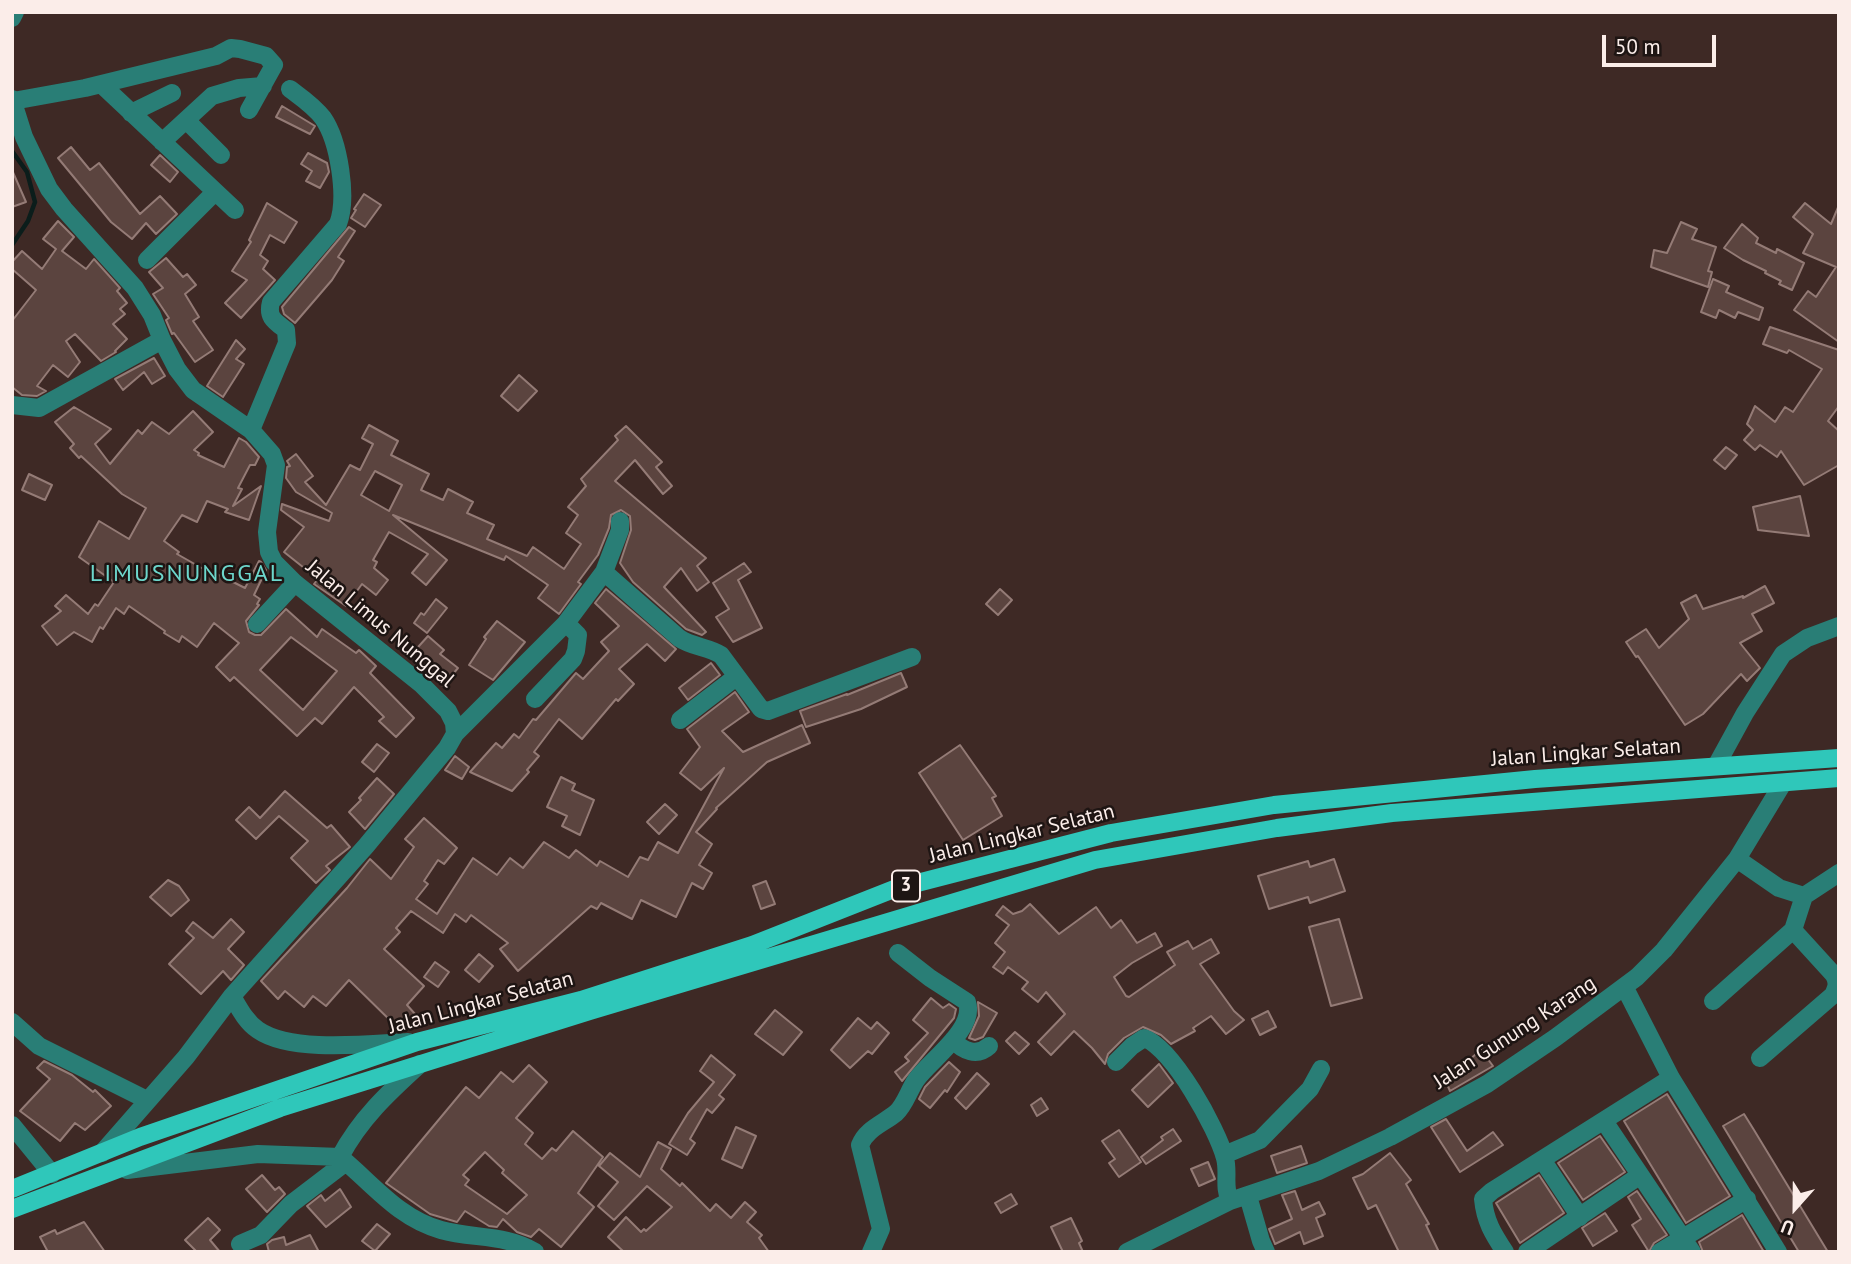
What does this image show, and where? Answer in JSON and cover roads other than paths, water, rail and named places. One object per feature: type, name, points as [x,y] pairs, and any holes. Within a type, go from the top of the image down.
[{"type":"main road","name":"Jalan Lingkar Selatan","points":[[12,1189],[273,1090],[417,1042],[581,999],[752,945],[894,889],[1111,834],[1274,805],[1535,779],[1839,758]]},
{"type":"main road","name":"Jalan Lingkar Selatan","points":[[12,1209],[280,1108],[893,919],[1095,860],[1278,828],[1392,813],[1839,778]]},
{"type":"main road","points":[[1274,805],[1278,828]]},
{"type":"street","points":[[12,18],[15,12]]},
{"type":"street","points":[[13,100],[101,84],[216,56],[231,48],[253,52],[271,60],[274,65],[249,110]]},
{"type":"street","points":[[101,84],[234,210]]},
{"type":"street","points":[[162,142],[212,96],[239,88],[263,86]]},
{"type":"street","points":[[251,430],[287,343],[286,330],[271,319],[271,302],[338,224],[341,216],[341,178],[330,129],[310,104],[290,89]]},
{"type":"street","points":[[131,113],[172,93]]},
{"type":"street","name":"Jalan Limus Nunggal","points":[[13,100],[24,137],[49,189],[135,288],[152,315],[177,369],[193,390],[251,430],[272,454],[276,466],[267,532],[269,552],[274,562],[295,583],[421,684],[448,711],[454,723],[455,734]]},
{"type":"street","points":[[186,120],[221,155]]},
{"type":"street","points":[[147,260],[215,192]]},
{"type":"street","points":[[12,405],[39,408],[162,340]]},
{"type":"street","points":[[102,1153],[186,1057],[232,996],[366,846],[447,748],[455,734],[566,623],[604,572],[620,530],[620,521]]},
{"type":"street","points":[[604,572],[679,638],[689,645],[715,651],[721,656],[761,709],[768,712],[912,657]]},
{"type":"street","points":[[257,624],[295,583]]},
{"type":"street","points":[[535,699],[573,659],[578,635],[566,623]]},
{"type":"street","points":[[1716,766],[1745,713],[1783,654],[1807,638],[1839,626]]},
{"type":"street","points":[[680,720],[736,677]]},
{"type":"street","name":"Jalan Gunung Karang","points":[[1128,1252],[1239,1199],[1319,1171],[1487,1084],[1625,988],[1664,950],[1737,859],[1783,783]]},
{"type":"street","points":[[1737,859],[1779,888],[1804,895]]},
{"type":"street","points":[[1713,1001],[1793,930],[1804,895],[1839,873]]},
{"type":"street","points":[[1760,1058],[1833,995],[1836,989],[1834,975],[1793,930]]},
{"type":"street","points":[[871,1252],[881,1229],[860,1145],[867,1134],[896,1112],[918,1078],[953,1040],[968,1016],[967,1002],[898,953]]},
{"type":"street","points":[[1625,988],[1671,1078],[1778,1252]]},
{"type":"street","points":[[232,996],[247,1021],[256,1029],[285,1041],[340,1045],[417,1042]]},
{"type":"street","points":[[12,1022],[39,1046],[147,1100]]},
{"type":"street","points":[[1116,1062],[1138,1040],[1144,1038],[1172,1063],[1204,1107],[1224,1155],[1226,1190],[1239,1199],[1266,1252]]},
{"type":"street","points":[[953,1040],[957,1045],[974,1052],[983,1052],[989,1046]]},
{"type":"street","points":[[240,1244],[261,1235],[291,1204],[343,1160],[350,1137],[367,1114],[420,1064]]},
{"type":"street","points":[[1224,1155],[1260,1140],[1310,1089],[1321,1069]]},
{"type":"street","points":[[1505,1252],[1490,1229],[1483,1199],[1671,1078]]},
{"type":"street","points":[[1604,1121],[1687,1244]]},
{"type":"street","points":[[12,1125],[52,1174]]},
{"type":"street","points":[[107,1172],[258,1154],[343,1160],[399,1210],[412,1218],[439,1229],[503,1239],[524,1245],[535,1252]]},
{"type":"street","points":[[1543,1161],[1580,1217]]},
{"type":"street","points":[[1527,1252],[1639,1176]]},
{"type":"street","points":[[1660,1252],[1687,1244],[1747,1199]]},
{"type":"waterway","points":[[12,151],[27,172],[35,202],[28,221],[12,245]]},
{"type":"district","name":"LIMUSNUNGGAL","points":[[187,574]]}]
